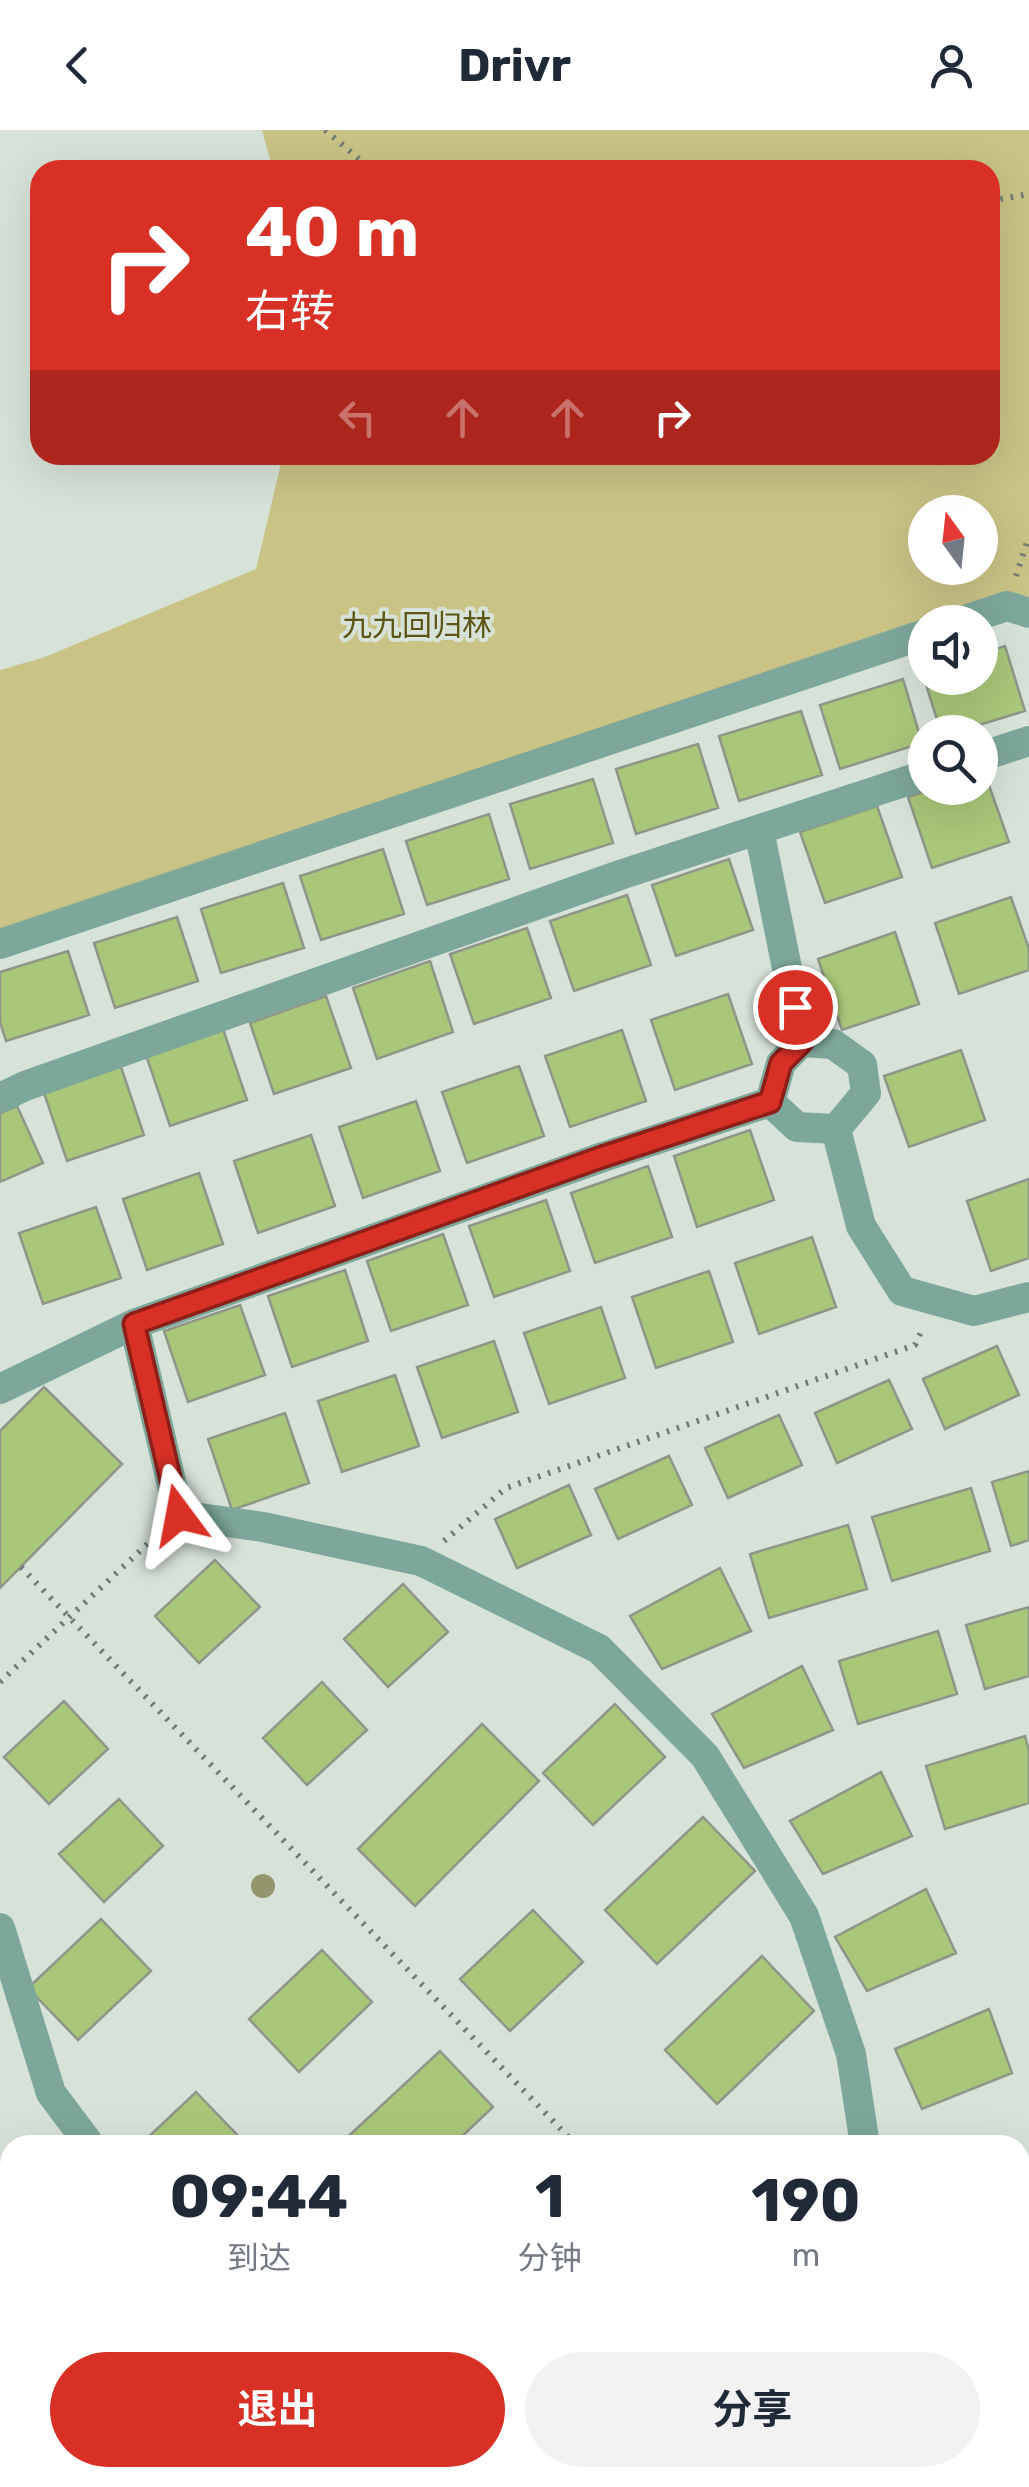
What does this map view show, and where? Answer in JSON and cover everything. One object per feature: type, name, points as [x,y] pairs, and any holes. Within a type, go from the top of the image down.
[{"type":"lane","points":[[0,944],[908,640]]},
{"type":"lane","points":[[998,752],[1029,741]]},
{"type":"lane","points":[[0,1098],[586,887],[908,782]]},
{"type":"lane","points":[[759,830],[802,1042]]},
{"type":"lane","points":[[770,1102],[781,1063],[802,1042],[834,1044],[862,1066],[866,1093],[836,1129]]},
{"type":"lane","points":[[770,1102],[797,1127],[836,1129]]},
{"type":"lane","points":[[0,1389],[134,1324],[602,1157],[770,1102]]},
{"type":"lane","points":[[836,1129],[862,1226],[902,1291],[974,1311],[1029,1297]]},
{"type":"lane","points":[[134,1324],[179,1515],[263,1527],[420,1561],[598,1649],[705,1756],[804,1916],[851,2054],[863,2135]]},
{"type":"lane","points":[[0,1928],[51,2093],[82,2135]]},
{"type":"path","points":[[325,130],[360,160]]},
{"type":"path","points":[[1000,199],[1029,194]]},
{"type":"path","points":[[1018,610],[1029,536]]},
{"type":"path","points":[[420,1561],[506,1488],[915,1344],[936,1300]]},
{"type":"path","points":[[0,1682],[179,1515]]},
{"type":"path","points":[[21,1567],[566,2135]]},
{"type":"green space","name":"九九回归林","points":[[262,130],[1029,130],[1029,613],[998,617],[998,605],[908,605],[908,628],[0,944],[0,670],[45,657],[256,569],[281,465],[1000,465],[1000,160],[270,160]]},
{"type":"building","points":[[1005,646],[1025,711],[998,719],[998,715],[936,715],[929,695],[998,695],[998,648]]},
{"type":"building","points":[[903,679],[914,715],[908,715],[908,747],[840,769],[820,705]]},
{"type":"building","points":[[801,711],[822,775],[739,801],[719,736]]},
{"type":"building","points":[[698,744],[718,808],[636,834],[616,769]]},
{"type":"building","points":[[593,779],[613,843],[530,869],[510,804]]},
{"type":"building","points":[[911,805],[996,805],[1009,842],[932,868]]},
{"type":"building","points":[[877,806],[902,877],[825,903],[800,832]]},
{"type":"building","points":[[489,814],[509,879],[427,905],[406,841]]},
{"type":"building","points":[[383,849],[404,914],[321,940],[300,876]]},
{"type":"building","points":[[729,859],[753,930],[676,956],[652,885]]},
{"type":"building","points":[[283,883],[304,948],[221,973],[201,909]]},
{"type":"building","points":[[627,895],[651,965],[574,991],[550,921]]},
{"type":"building","points":[[1011,897],[1029,949],[1029,970],[959,994],[935,923]]},
{"type":"building","points":[[177,917],[198,981],[115,1008],[94,943]]},
{"type":"building","points":[[527,928],[551,998],[474,1024],[450,954]]},
{"type":"building","points":[[895,932],[919,1004],[842,1030],[818,959]]},
{"type":"building","points":[[68,951],[89,1015],[6,1041],[0,1022],[0,972]]},
{"type":"building","points":[[430,961],[453,1032],[377,1059],[353,988]]},
{"type":"building","points":[[728,994],[752,1064],[675,1090],[651,1020]]},
{"type":"building","points":[[326,996],[351,1068],[274,1094],[250,1023]]},
{"type":"building","points":[[223,1029],[247,1100],[170,1126],[146,1055]]},
{"type":"building","points":[[622,1030],[646,1101],[570,1127],[545,1056]]},
{"type":"building","points":[[961,1050],[985,1120],[909,1147],[884,1076]]},
{"type":"building","points":[[120,1064],[144,1135],[67,1161],[43,1090]]},
{"type":"building","points":[[519,1066],[544,1136],[467,1163],[442,1092]]},
{"type":"building","points":[[416,1101],[440,1171],[363,1198],[339,1127]]},
{"type":"building","points":[[17,1106],[43,1163],[0,1182],[0,1113]]},
{"type":"building","points":[[750,1130],[774,1200],[697,1227],[674,1156]]},
{"type":"building","points":[[311,1135],[335,1206],[258,1233],[234,1161]]},
{"type":"building","points":[[648,1166],[672,1237],[595,1263],[571,1193]]},
{"type":"building","points":[[199,1173],[223,1244],[147,1270],[123,1199]]},
{"type":"building","points":[[1029,1179],[1029,1258],[991,1271],[967,1201]]},
{"type":"building","points":[[546,1200],[570,1271],[494,1297],[469,1226]]},
{"type":"building","points":[[96,1207],[121,1278],[43,1304],[19,1233]]},
{"type":"building","points":[[443,1234],[468,1305],[391,1331],[367,1261]]},
{"type":"building","points":[[812,1237],[836,1307],[759,1334],[735,1263]]},
{"type":"building","points":[[345,1270],[368,1341],[292,1367],[268,1296]]},
{"type":"building","points":[[709,1271],[733,1342],[656,1368],[632,1297]]},
{"type":"building","points":[[240,1305],[265,1375],[188,1402],[164,1331]]},
{"type":"building","points":[[601,1307],[625,1378],[549,1404],[524,1333]]},
{"type":"building","points":[[494,1341],[518,1412],[442,1438],[417,1367]]},
{"type":"building","points":[[997,1346],[1019,1395],[945,1429],[923,1379]]},
{"type":"building","points":[[395,1375],[419,1446],[342,1472],[318,1401]]},
{"type":"building","points":[[889,1380],[912,1429],[837,1463],[815,1413]]},
{"type":"building","points":[[44,1387],[122,1464],[0,1588],[0,1431]]},
{"type":"building","points":[[285,1413],[309,1483],[232,1510],[208,1439]]},
{"type":"building","points":[[779,1415],[802,1465],[728,1498],[705,1448]]},
{"type":"building","points":[[669,1456],[692,1505],[618,1539],[595,1489]]},
{"type":"building","points":[[1029,1471],[1029,1540],[1011,1546],[992,1482]]},
{"type":"building","points":[[569,1485],[591,1535],[517,1568],[495,1519]]},
{"type":"building","points":[[971,1488],[990,1551],[892,1581],[872,1517]]},
{"type":"building","points":[[848,1525],[867,1589],[769,1618],[750,1554]]},
{"type":"building","points":[[215,1560],[260,1607],[199,1663],[155,1616]]},
{"type":"building","points":[[720,1568],[751,1631],[662,1669],[630,1616]]},
{"type":"building","points":[[403,1584],[448,1632],[388,1687],[344,1639]]},
{"type":"building","points":[[1029,1607],[1029,1676],[985,1689],[966,1625]]},
{"type":"building","points":[[938,1631],[957,1694],[858,1724],[839,1661]]},
{"type":"building","points":[[802,1666],[833,1730],[744,1768],[712,1714]]},
{"type":"building","points":[[322,1682],[367,1730],[307,1785],[263,1738]]},
{"type":"building","points":[[64,1701],[108,1749],[49,1804],[4,1757]]},
{"type":"building","points":[[615,1704],[665,1757],[593,1825],[543,1773]]},
{"type":"building","points":[[482,1724],[539,1781],[415,1906],[358,1849]]},
{"type":"building","points":[[1025,1736],[1029,1751],[1029,1803],[945,1829],[926,1766]]},
{"type":"building","points":[[881,1772],[912,1836],[823,1874],[790,1821]]},
{"type":"building","points":[[119,1799],[163,1846],[104,1902],[59,1854]]},
{"type":"building","points":[[703,1817],[755,1871],[657,1964],[605,1910]]},
{"type":"building","points":[[926,1889],[956,1953],[867,1991],[835,1937]]},
{"type":"building","points":[[533,1910],[583,1962],[510,2031],[460,1979]]},
{"type":"building","points":[[101,1919],[151,1971],[78,2040],[28,1988]]},
{"type":"building","points":[[322,1950],[372,2002],[299,2072],[249,2019]]},
{"type":"building","points":[[762,1956],[814,2011],[717,2104],[665,2050]]},
{"type":"building","points":[[989,2009],[1012,2073],[922,2109],[895,2049]]},
{"type":"building","points":[[440,2051],[493,2107],[464,2135],[350,2135]]},
{"type":"building","points":[[196,2092],[237,2135],[151,2135]]},
{"type":"route","points":[[179,1515],[134,1324],[602,1157],[770,1102],[781,1063],[802,1042],[795,1007]]}]
